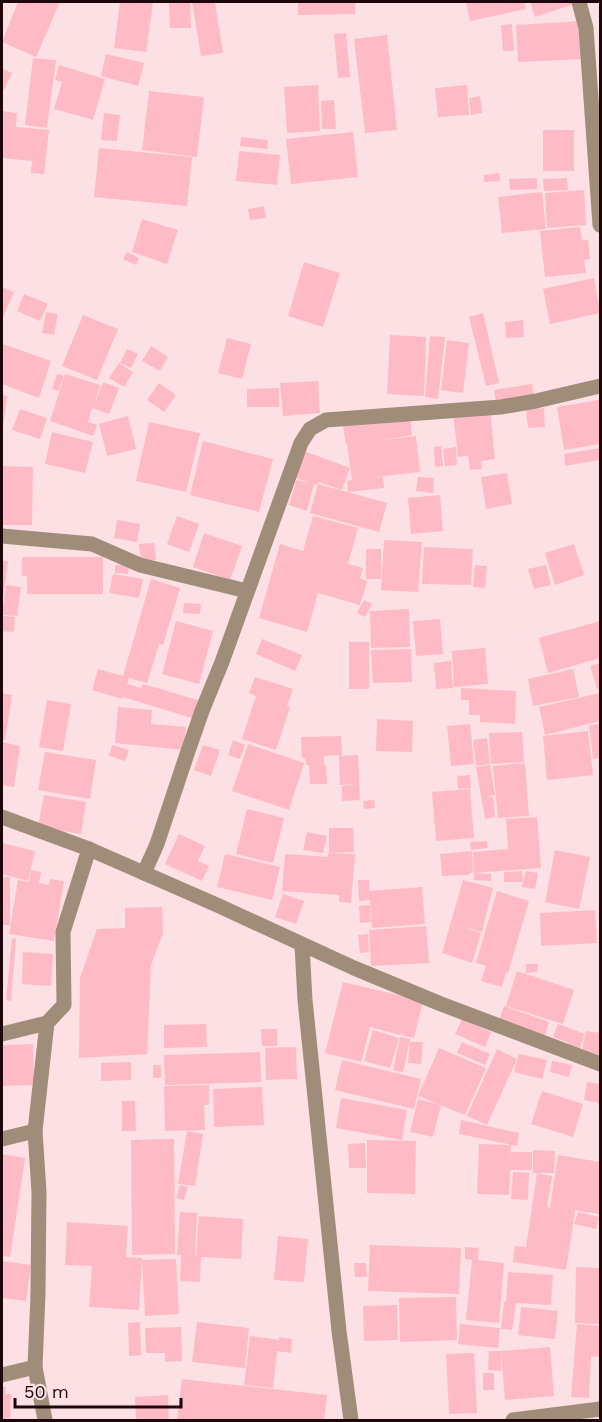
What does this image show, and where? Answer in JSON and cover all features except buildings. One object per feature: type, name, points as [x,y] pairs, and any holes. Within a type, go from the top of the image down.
[{"type":"street","points":[[579,2],[586,28],[600,225]]},
{"type":"street","points":[[144,873],[157,844],[194,734],[301,443],[310,429],[326,420],[501,407],[600,386]]},
{"type":"street","points":[[2,536],[92,544],[140,565],[247,591]]},
{"type":"street","points":[[2,817],[89,849],[302,945],[441,1004],[600,1064]]},
{"type":"street","points":[[2,1034],[47,1023],[64,1005],[63,932],[89,849]]},
{"type":"street","points":[[302,945],[308,1035],[351,1420]]},
{"type":"street","points":[[45,1420],[35,1367],[39,1192],[35,1131],[47,1023]]},
{"type":"street","points":[[2,1139],[35,1131]]},
{"type":"street","points":[[2,1375],[35,1367]]},
{"type":"street","points":[[513,1420],[600,1409]]}]
